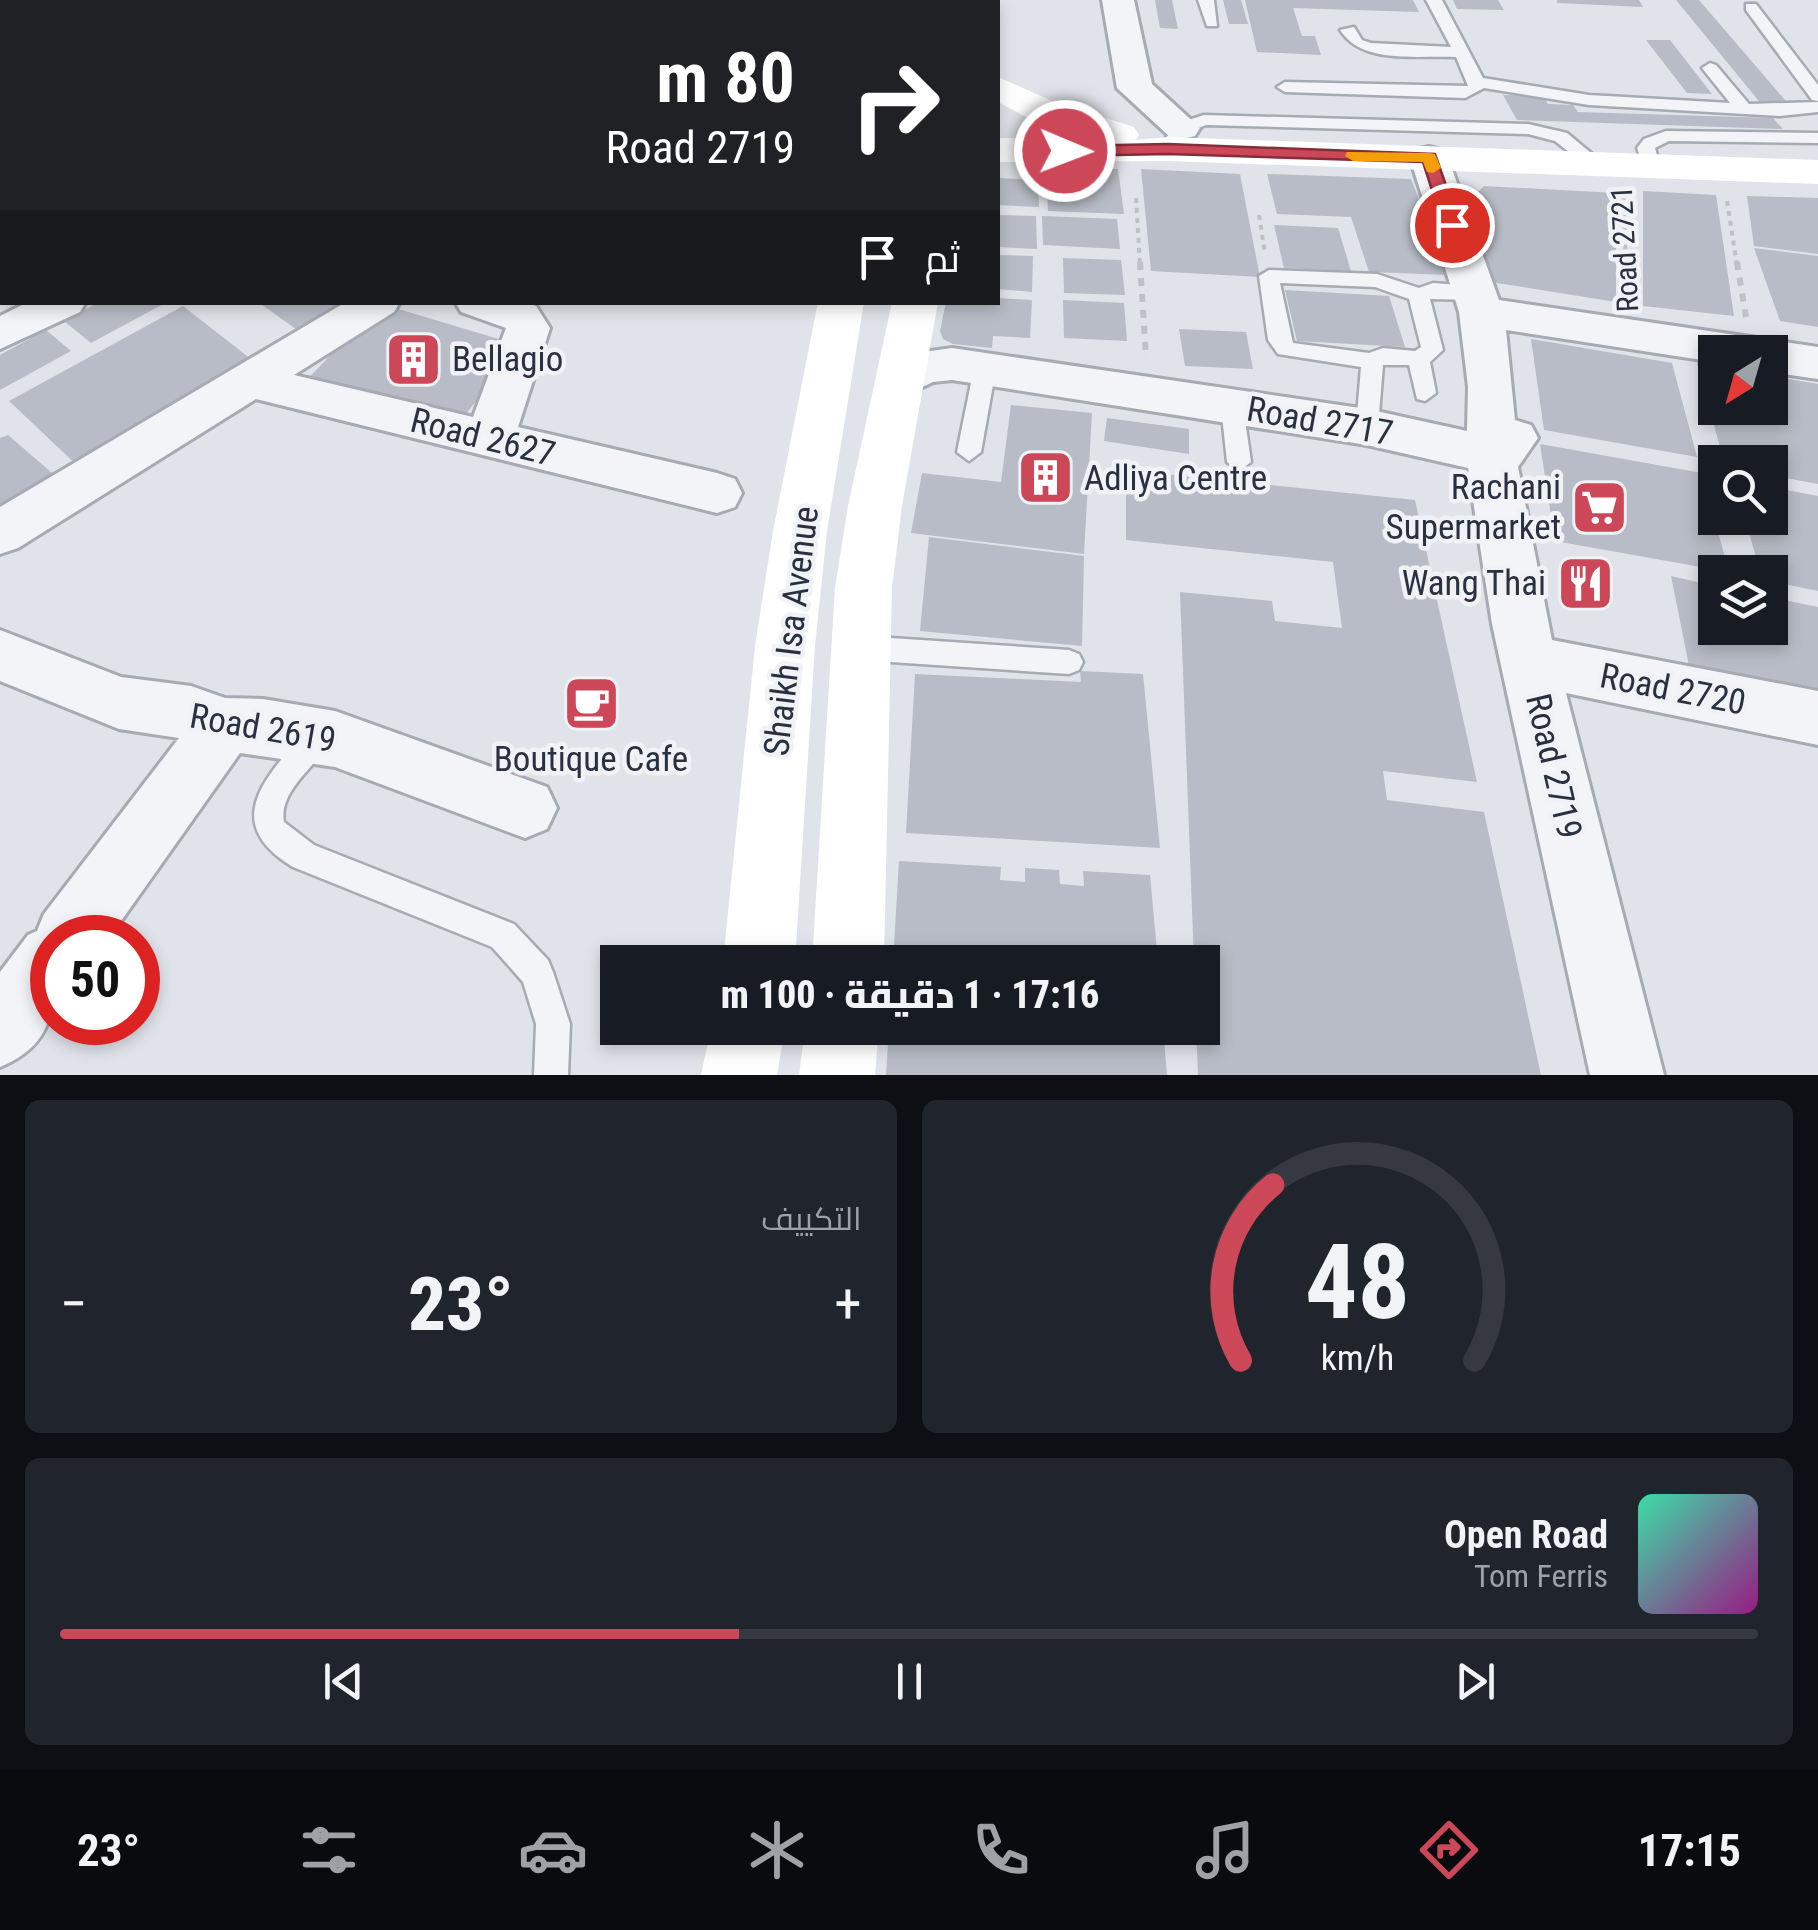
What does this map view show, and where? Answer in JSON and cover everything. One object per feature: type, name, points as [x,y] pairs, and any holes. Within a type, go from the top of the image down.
[{"type":"main road","points":[[1000,89],[1037,108],[1164,140]]},
{"type":"main road","points":[[1000,132],[1429,158],[1818,172]]},
{"type":"main road","points":[[1000,150],[1152,152],[1164,140]]},
{"type":"main road","name":"Shaikh Isa Avenue","points":[[761,945],[785,646],[800,531],[841,305]]},
{"type":"main road","name":"Shaikh Isa Avenue","points":[[850,945],[855,896],[860,648],[870,536],[914,305]]},
{"type":"main road","points":[[739,1075],[745,1045]]},
{"type":"main road","points":[[837,1075],[840,1045]]},
{"type":"street","points":[[1118,0],[1135,88],[1164,140]]},
{"type":"street","name":"Road 2719","points":[[1429,158],[1458,300],[1491,387],[1490,454],[1528,660],[1628,1075]]},
{"type":"street","name":"Road 2721","points":[[1458,300],[1629,334],[1698,341]]},
{"type":"street","points":[[0,334],[59,305]]},
{"type":"street","points":[[0,533],[374,305]]},
{"type":"street","points":[[485,305],[520,316],[528,328],[490,438]]},
{"type":"street","name":"Road 2721","points":[[1788,355],[1818,363]]},
{"type":"street","name":"Road 2717","points":[[901,381],[936,364],[985,368],[1368,428],[1490,454]]},
{"type":"street","name":"Road 2627","points":[[249,380],[717,493]]},
{"type":"street","name":"Road 2619","points":[[0,655],[118,703],[191,714],[224,725],[263,726],[320,735],[525,808]]},
{"type":"street","name":"Road 2720","points":[[1528,660],[1818,718]]},
{"type":"street","points":[[85,915],[224,725]]},
{"type":"street","points":[[0,1030],[30,989]]},
{"type":"lane","points":[[1206,0],[1212,24]]},
{"type":"lane","points":[[1285,87],[1465,93],[1476,89],[1477,82],[1434,0]]},
{"type":"lane","points":[[1750,7],[1818,96]]},
{"type":"lane","points":[[1348,30],[1356,44],[1368,48],[1461,52]]},
{"type":"lane","points":[[1710,68],[1744,109]]},
{"type":"lane","points":[[1477,82],[1588,100],[1793,111],[1818,108]]},
{"type":"lane","points":[[1164,140],[1195,121],[1214,120],[1528,129],[1622,164],[1650,142],[1666,136],[1818,138]]},
{"type":"lane","name":"Road 2717","points":[[1372,361],[1286,349],[1279,340],[1269,276],[1377,281],[1458,300]]},
{"type":"lane","name":"Road 2717","points":[[1425,393],[1419,359],[1432,350],[1419,304],[1458,300]]},
{"type":"lane","points":[[1368,428],[1372,361],[1383,356],[1419,359]]},
{"type":"lane","points":[[969,452],[985,368]]},
{"type":"lane","points":[[1232,406],[1239,462]]},
{"type":"lane","points":[[860,648],[1069,662]]},
{"type":"lane","points":[[320,735],[268,806],[266,826],[274,840],[304,856],[502,935],[536,972],[553,1024],[552,1075]]},
{"type":"path","name":"Road 2721","points":[[1622,164],[1629,334]]},
{"type":"path","points":[[1722,168],[1754,335]]},
{"type":"path","points":[[1136,198],[1148,394]]},
{"type":"building","points":[[1155,0],[1172,0],[1178,29],[1160,28]]},
{"type":"building","points":[[1223,0],[1241,0],[1248,24],[1229,24]]},
{"type":"building","points":[[1245,0],[1413,0],[1419,12],[1293,8],[1302,36],[1315,36],[1321,55],[1257,52]]},
{"type":"building","points":[[1453,0],[1498,0],[1504,10],[1457,9]]},
{"type":"building","points":[[1639,0],[1643,7],[1557,3]]},
{"type":"building","points":[[1676,0],[1699,0],[1791,107],[1763,106]]},
{"type":"building","points":[[1646,40],[1670,40],[1712,94],[1687,93]]},
{"type":"building","points":[[1503,95],[1543,96],[1548,104],[1573,105],[1578,112],[1773,118],[1783,129],[1517,120]]},
{"type":"building","points":[[1046,167],[1118,169],[1124,214],[1048,211]]},
{"type":"building","points":[[1141,169],[1240,174],[1260,277],[1151,271]]},
{"type":"building","points":[[1267,174],[1411,179],[1449,275],[1369,272],[1351,217],[1277,214]]},
{"type":"building","points":[[1000,178],[1038,180],[1039,207],[1000,205]]},
{"type":"building","points":[[1484,186],[1616,193],[1616,302],[1491,282],[1460,210]]},
{"type":"building","points":[[1643,191],[1716,195],[1734,316],[1643,306]]},
{"type":"building","points":[[1747,196],[1818,198],[1818,254],[1754,246]]},
{"type":"building","points":[[1000,215],[1036,216],[1037,249],[1000,247]]},
{"type":"building","points":[[1042,216],[1117,219],[1120,249],[1043,245]]},
{"type":"building","points":[[1274,225],[1338,228],[1351,271],[1284,268]]},
{"type":"building","points":[[1754,248],[1818,256],[1818,327],[1780,321]]},
{"type":"building","points":[[1000,255],[1033,256],[1032,292],[1000,289]]},
{"type":"building","points":[[1063,258],[1121,260],[1125,295],[1064,293]]},
{"type":"building","points":[[1285,290],[1389,296],[1405,347],[1297,341]]},
{"type":"building","points":[[1000,298],[1032,300],[1030,338],[993,336],[992,348],[953,344],[943,339],[940,331],[945,305],[1000,305]]},
{"type":"building","points":[[1063,300],[1124,303],[1127,341],[1064,338]]},
{"type":"building","points":[[93,305],[161,305],[91,343],[64,321]]},
{"type":"building","points":[[262,305],[364,305],[310,339]]},
{"type":"building","points":[[183,306],[256,363],[80,468],[9,401]]},
{"type":"building","name":"Bellagio","points":[[395,308],[502,340],[499,372],[458,424],[302,385],[339,346]]},
{"type":"building","points":[[1179,329],[1246,332],[1253,369],[1185,366]]},
{"type":"building","points":[[46,330],[71,351],[0,390],[0,355]]},
{"type":"building","points":[[1531,339],[1672,363],[1697,457],[1544,430]]},
{"type":"building","points":[[1788,379],[1818,384],[1818,484],[1788,478],[1788,445],[1719,445],[1714,425],[1788,425]]},
{"type":"building","name":"Adliya Centre","points":[[1011,405],[1092,413],[1084,554],[911,533],[922,473],[1001,482]]},
{"type":"building","points":[[1107,418],[1189,429],[1189,454],[1104,441]]},
{"type":"building","points":[[8,435],[59,479],[0,518],[0,438]]},
{"type":"building","points":[[1540,444],[1698,472],[1698,535],[1719,535],[1724,555],[1698,555],[1698,566],[1555,541]]},
{"type":"building","points":[[1126,470],[1415,500],[1477,782],[1383,771],[1387,800],[1484,812],[1541,1075],[1198,1075],[1197,1045],[1220,1045],[1220,945],[1193,945],[1180,592],[1272,601],[1275,621],[1342,628],[1333,562],[1126,540]]},
{"type":"building","points":[[1788,490],[1818,496],[1818,591],[1788,585],[1788,555],[1755,555],[1750,535],[1788,535]]},
{"type":"building","points":[[929,537],[1084,556],[1082,646],[920,631]]},
{"type":"building","points":[[1671,576],[1698,582],[1698,645],[1788,645],[1788,601],[1818,607],[1818,699],[1690,671]]},
{"type":"building","points":[[1080,671],[1143,674],[1160,848],[906,833],[915,674],[1081,682]]},
{"type":"building","points":[[899,861],[1001,867],[1000,880],[1025,882],[1025,868],[1059,870],[1060,884],[1084,886],[1083,871],[1150,875],[1156,945],[894,945]]},
{"type":"building","points":[[888,1045],[1164,1045],[1167,1075],[886,1075]]},
{"type":"slow traffic","points":[[1353,156],[1429,158],[1433,168]]},
{"type":"place","name":"Bellagio","points":[[413,359]]},
{"type":"place","name":"Adliya Centre","points":[[1045,478]]},
{"type":"place","name":"Rachani Supermarket","points":[[1600,507]]},
{"type":"place","name":"Wang Thai","points":[[1585,583]]},
{"type":"place","name":"Boutique Cafe","points":[[591,703]]},
{"type":"route","points":[[1065,151],[1168,149],[1429,158],[1452,225]]}]
